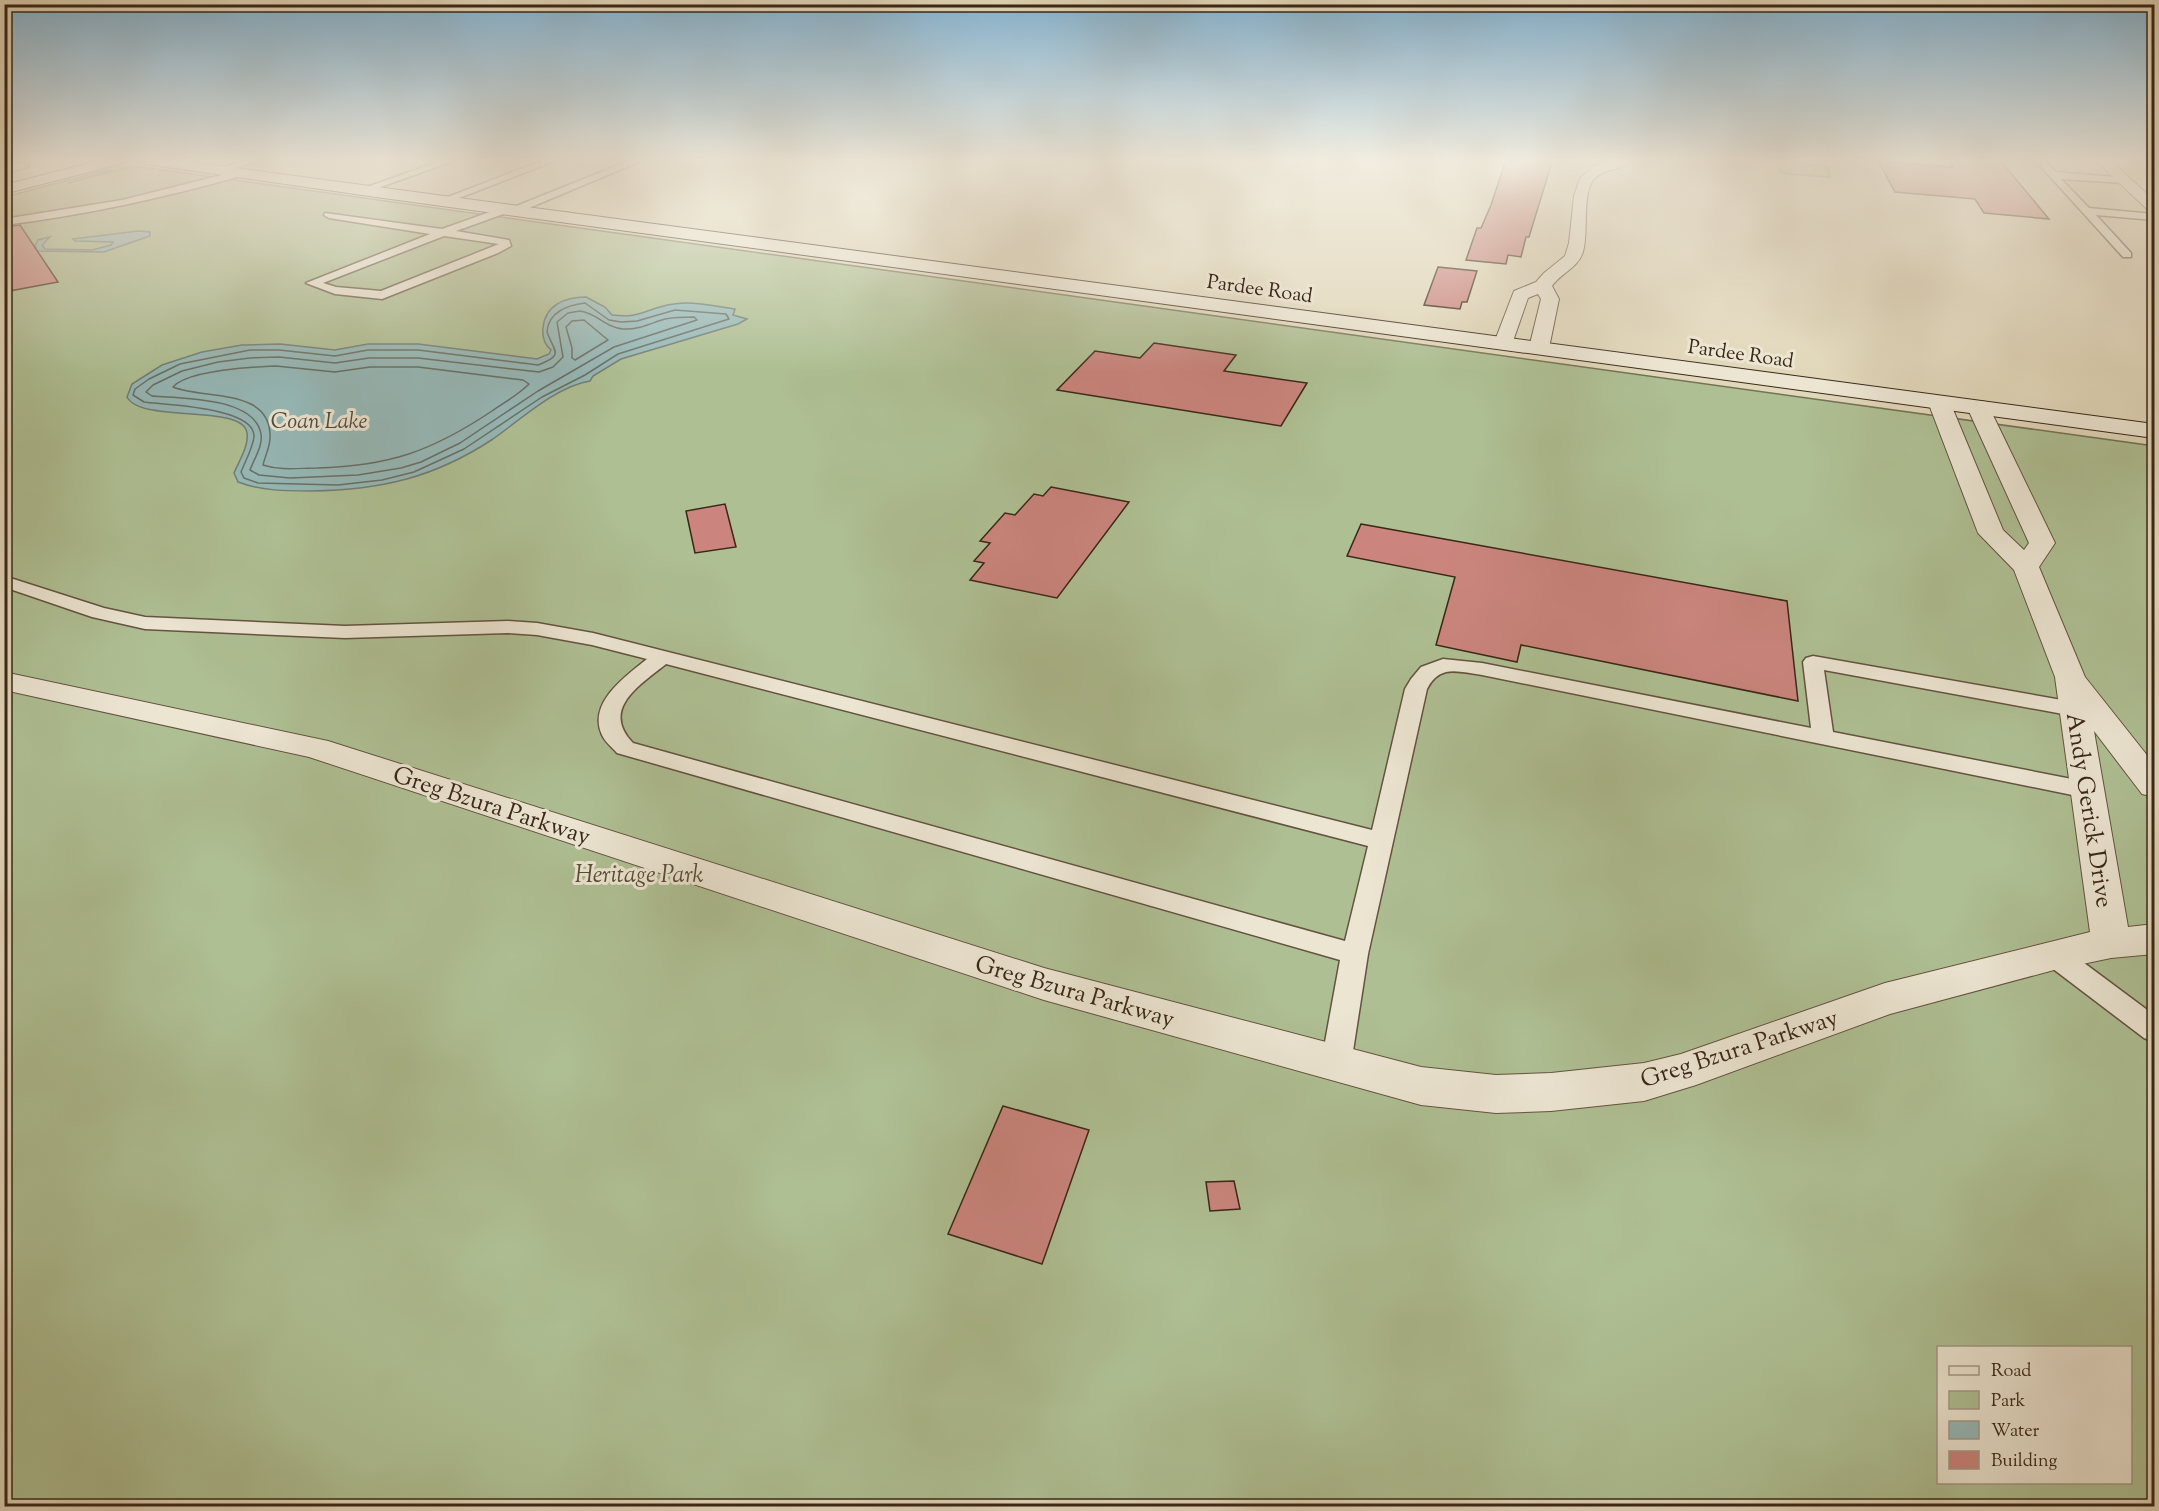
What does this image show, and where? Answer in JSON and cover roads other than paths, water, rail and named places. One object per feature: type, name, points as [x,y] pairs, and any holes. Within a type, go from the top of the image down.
[{"type":"street","name":"Pardee Road","points":[[655,231],[2154,431]]},
{"type":"street","points":[[1539,348],[1550,299],[1543,286],[1545,280],[1568,264],[1574,253],[1578,231]]},
{"type":"street","points":[[1504,344],[1520,295],[1543,286]]},
{"type":"street","name":"Andy Gerick Drive","points":[[1939,402],[1990,533],[2026,567],[2080,700],[2087,790],[2111,943]]},
{"type":"street","points":[[1978,407],[2042,543],[2026,567]]},
{"type":"street","name":"Greg Bzura Parkway","points":[[4,681],[316,748],[1044,984],[1336,1065],[1421,1086],[1496,1094],[1551,1092],[1644,1082],[1885,999],[2054,955],[2111,943],[2154,939]]},
{"type":"street","name":"Andy Gerick Drive","points":[[2080,700],[2154,786]]},
{"type":"lane","points":[[436,231],[447,232],[505,242],[505,246],[382,295],[335,290],[312,283],[447,232],[451,231]]},
{"type":"lane","points":[[2104,231],[2127,255]]},
{"type":"lane","points":[[4,581],[99,613],[145,623],[345,632],[508,627],[537,629],[593,639],[1382,841]]},
{"type":"lane","points":[[662,657],[618,694],[610,710],[607,725],[613,738],[625,747],[1355,954]]},
{"type":"lane","points":[[1823,737],[1813,662],[2080,700]]},
{"type":"lane","points":[[1336,1065],[1355,954],[1416,689],[1423,673],[1431,667],[1482,669],[2087,790]]},
{"type":"lane","points":[[2054,955],[2154,1030]]},
{"type":"water","points":[[138,231],[150,232],[150,236],[104,252],[37,251],[35,246],[38,240],[50,237],[42,245],[45,249],[92,250],[111,245],[113,242],[75,241],[73,239]]},
{"type":"water","name":"Coan Lake","points":[[586,297],[605,307],[612,315],[638,314],[665,305],[689,303],[735,309],[733,315],[747,319],[738,324],[621,359],[593,376],[590,381],[577,384],[552,397],[493,439],[449,463],[406,479],[360,488],[283,491],[238,482],[234,473],[247,438],[247,433],[241,424],[211,416],[151,410],[136,405],[127,397],[132,384],[162,365],[202,352],[242,345],[280,344],[335,350],[368,344],[418,344],[537,359],[549,354],[551,350],[543,335],[548,313],[564,301]]},
{"type":"park label","name":"Heritage Park","points":[[639,874]]}]
